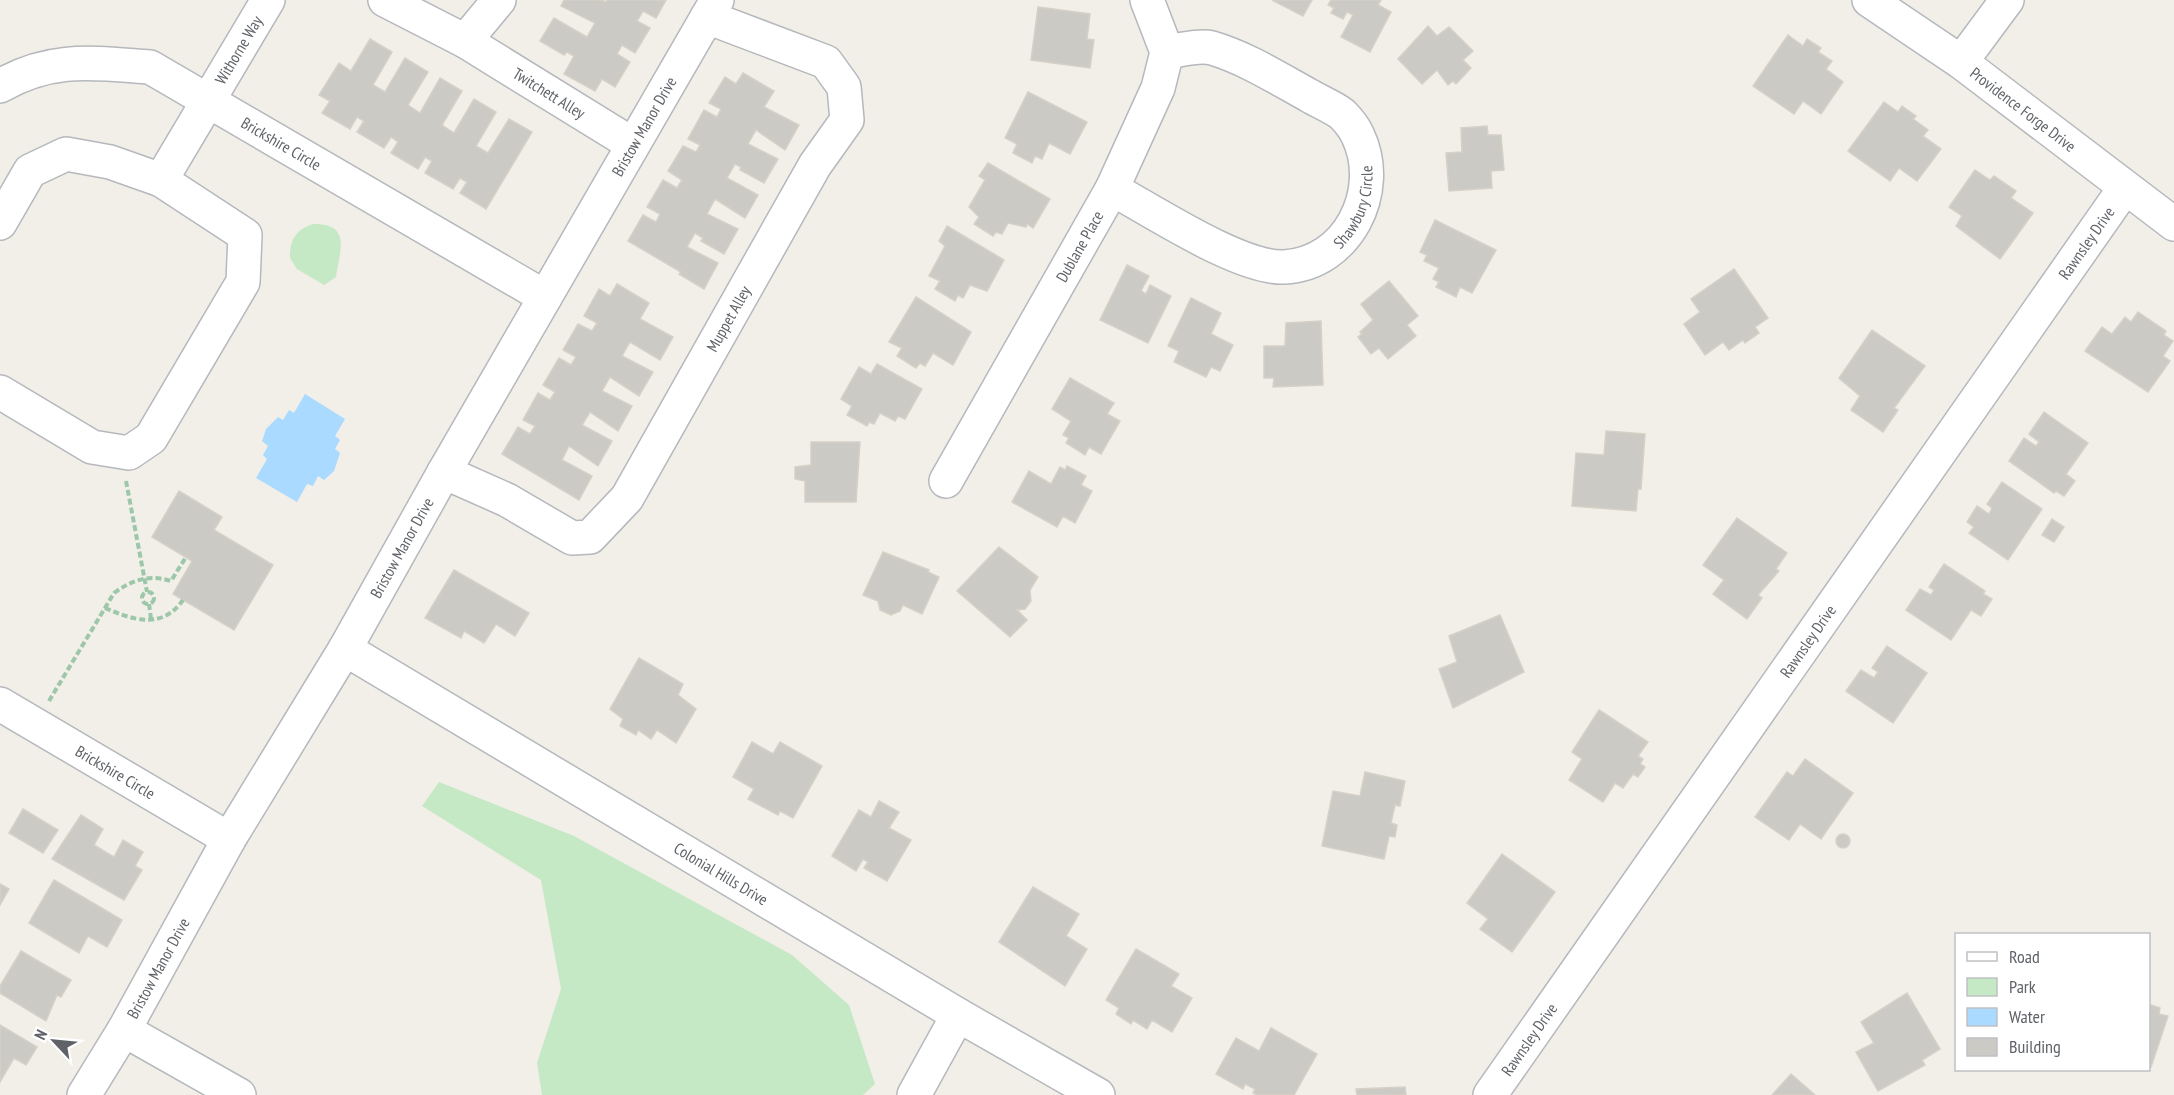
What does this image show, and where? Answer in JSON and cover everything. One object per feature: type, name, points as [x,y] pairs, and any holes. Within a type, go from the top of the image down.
[{"type":"street","name":"Withorne Way","points":[[160,180],[268,0]]},
{"type":"street","name":"Twitchett Alley","points":[[385,0],[465,41],[632,144]]},
{"type":"street","points":[[465,41],[499,0]]},
{"type":"street","points":[[1147,0],[1167,52]]},
{"type":"street","name":"Providence Forge Drive","points":[[1869,0],[1961,62],[2124,189],[2174,224]]},
{"type":"street","points":[[1961,62],[2007,0]]},
{"type":"street","name":"Bristow Manor Drive","points":[[84,1095],[124,1030],[229,839],[345,649],[632,144],[712,9]]},
{"type":"street","name":"Muppet Alley","points":[[444,472],[507,501],[572,538],[590,537],[627,498],[810,175],[847,120],[844,87],[826,62],[712,9]]},
{"type":"street","name":"Shawbury Circle","points":[[1112,189],[1249,262],[1284,268],[1315,261],[1332,250],[1349,232],[1364,202],[1368,167],[1358,135],[1342,114],[1272,75],[1210,47],[1167,52]]},
{"type":"street","name":"Dublane Place","points":[[946,481],[1112,189],[1158,88],[1167,52]]},
{"type":"street","name":"Brickshire Circle","points":[[0,86],[51,65],[99,63],[150,68],[545,297]]},
{"type":"street","points":[[0,223],[30,171],[66,154],[110,162],[160,180],[245,235],[243,282],[151,438],[129,453],[92,447],[0,392]]},
{"type":"street","name":"Rawnsley Drive","points":[[1490,1095],[2124,189]]},
{"type":"street","name":"Colonial Hills Drive","points":[[345,649],[958,1015],[1098,1095]]},
{"type":"street","name":"Brickshire Circle","points":[[0,704],[229,839]]},
{"type":"street","points":[[914,1095],[958,1015]]},
{"type":"street","points":[[124,1030],[239,1095]]},
{"type":"path","points":[[121,452],[143,578],[147,592],[153,596],[149,604],[151,619]]},
{"type":"path","points":[[35,725],[114,593],[128,583],[143,578],[158,577],[171,581],[186,557]]},
{"type":"path","points":[[147,592],[142,599],[149,604]]},
{"type":"path","points":[[105,608],[141,621],[168,614],[183,600]]},
{"type":"green space","points":[[313,224],[334,228],[341,241],[336,277],[324,285],[297,269],[290,258],[295,236],[302,229]]},
{"type":"green space","points":[[439,782],[574,836],[792,955],[849,1005],[875,1084],[863,1095],[542,1095],[537,1063],[561,989],[541,880],[422,806]]},
{"type":"water","points":[[305,394],[345,419],[335,436],[340,440],[335,449],[340,453],[334,471],[324,480],[318,476],[313,486],[307,484],[297,502],[256,478],[267,459],[263,455],[268,446],[262,441],[266,429],[278,417],[283,420],[289,410],[294,413]]},
{"type":"building","points":[[564,0],[602,0],[606,2],[607,0],[666,0],[656,18],[643,11],[637,21],[650,28],[635,53],[622,45],[617,54],[630,62],[615,87],[602,79],[595,91],[564,74],[574,56],[567,52],[564,55],[540,41],[554,18],[587,37],[595,23],[561,6]]},
{"type":"building","points":[[1272,0],[1312,0],[1303,16]]},
{"type":"building","points":[[1331,0],[1381,0],[1378,5],[1391,12],[1370,52],[1341,37],[1353,15],[1347,12],[1343,19],[1331,13],[1334,8],[1328,5]]},
{"type":"building","points":[[1038,7],[1090,14],[1087,39],[1094,40],[1090,68],[1031,60]]},
{"type":"building","points":[[1428,26],[1437,36],[1449,27],[1473,51],[1463,60],[1471,68],[1456,84],[1453,81],[1448,85],[1437,70],[1422,84],[1398,59]]},
{"type":"building","points":[[1788,35],[1803,46],[1807,39],[1821,48],[1818,52],[1832,61],[1826,69],[1843,82],[1821,114],[1803,101],[1794,114],[1753,86]]},
{"type":"building","points":[[370,39],[392,52],[373,85],[385,92],[405,58],[428,72],[408,105],[420,113],[440,78],[462,91],[442,125],[454,133],[474,99],[496,112],[476,146],[488,153],[509,119],[532,132],[486,209],[460,193],[467,182],[460,178],[453,189],[425,173],[432,161],[425,157],[418,169],[391,153],[398,142],[391,137],[384,148],[357,132],[364,121],[357,117],[350,129],[322,113],[330,101],[319,95],[339,63],[351,71]]},
{"type":"building","points":[[743,73],[774,91],[764,107],[799,125],[785,150],[756,130],[748,144],[778,159],[764,183],[740,170],[741,167],[735,164],[727,178],[758,195],[745,218],[715,199],[707,214],[738,229],[724,254],[701,241],[703,238],[695,233],[687,247],[718,263],[704,289],[679,274],[681,272],[628,241],[643,215],[656,222],[660,214],[647,207],[663,180],[677,188],[682,180],[668,171],[683,146],[696,152],[700,145],[688,139],[704,110],[717,117],[721,109],[709,103],[725,77],[736,84]]},
{"type":"building","points":[[1028,92],[1087,122],[1070,154],[1049,143],[1042,159],[1035,156],[1032,163],[1013,153],[1017,144],[1005,138]]},
{"type":"building","points":[[1884,102],[1898,112],[1902,106],[1916,116],[1913,119],[1928,130],[1923,136],[1941,149],[1917,181],[1899,168],[1890,181],[1848,151]]},
{"type":"building","points":[[1487,126],[1488,135],[1501,135],[1504,170],[1491,171],[1492,188],[1449,191],[1446,153],[1462,152],[1461,128]]},
{"type":"building","points":[[988,163],[1050,199],[1033,228],[1027,224],[1026,227],[1008,223],[1002,234],[996,232],[993,236],[974,224],[979,217],[969,207],[985,180],[979,176]]},
{"type":"building","points":[[1975,170],[1990,180],[1994,176],[2016,191],[2011,198],[2033,213],[2000,259],[1956,226],[1962,216],[1949,207]]},
{"type":"building","points":[[1435,220],[1496,250],[1472,293],[1460,287],[1456,297],[1436,287],[1439,282],[1433,279],[1439,268],[1424,261],[1427,255],[1420,252]]},
{"type":"building","points":[[947,226],[1004,260],[987,291],[970,285],[963,298],[958,295],[955,301],[935,289],[940,281],[929,276],[945,246],[939,241]]},
{"type":"building","points":[[1127,265],[1149,276],[1141,291],[1146,294],[1150,285],[1171,296],[1148,343],[1100,320]]},
{"type":"building","points":[[1734,269],[1768,318],[1755,327],[1759,333],[1745,343],[1743,340],[1729,350],[1723,342],[1705,355],[1684,324],[1700,312],[1691,299]]},
{"type":"building","points":[[1389,281],[1418,316],[1407,325],[1416,336],[1388,359],[1379,348],[1371,354],[1358,337],[1362,334],[1360,332],[1373,320],[1361,304]]},
{"type":"building","points":[[617,284],[649,303],[640,319],[673,337],[660,360],[630,342],[622,356],[653,372],[639,396],[610,377],[602,391],[632,406],[618,431],[590,412],[582,425],[612,441],[598,466],[569,446],[562,460],[592,476],[579,500],[502,454],[518,427],[530,434],[535,426],[523,420],[538,393],[550,400],[555,392],[543,385],[559,358],[571,365],[576,357],[563,350],[578,324],[592,331],[597,323],[584,316],[599,289],[610,296]]},
{"type":"building","points":[[916,297],[971,332],[953,365],[933,353],[925,366],[920,363],[916,368],[897,356],[902,348],[889,342]]},
{"type":"building","points":[[1191,298],[1221,313],[1211,334],[1233,345],[1220,371],[1211,367],[1206,377],[1174,362],[1179,351],[1168,346]]},
{"type":"building","points":[[2138,312],[2166,331],[2164,335],[2173,341],[2163,356],[2170,361],[2148,392],[2085,351],[2102,327],[2112,334],[2125,317],[2131,322]]},
{"type":"building","points":[[1321,321],[1323,385],[1273,387],[1274,378],[1264,378],[1264,346],[1285,346],[1286,323]]},
{"type":"building","points":[[1872,330],[1925,366],[1894,408],[1898,410],[1883,432],[1851,410],[1860,396],[1839,378]]},
{"type":"building","points":[[877,364],[922,389],[905,419],[898,416],[895,421],[880,413],[874,424],[869,422],[867,426],[847,415],[852,406],[841,399],[859,367],[871,374]]},
{"type":"building","points":[[1070,378],[1114,403],[1107,414],[1120,421],[1101,454],[1089,447],[1085,455],[1066,443],[1069,438],[1063,435],[1071,421],[1052,409]]},
{"type":"building","points":[[2044,412],[2088,443],[2066,474],[2075,481],[2064,496],[2056,491],[2054,493],[2009,461],[2024,438],[2036,446],[2039,442],[2029,434]]},
{"type":"building","points":[[1606,431],[1645,434],[1641,489],[1638,489],[1636,511],[1572,506],[1576,453],[1604,455]]},
{"type":"building","points":[[811,442],[860,442],[856,502],[805,502],[805,481],[795,479],[795,467],[811,465]]},
{"type":"building","points":[[1067,466],[1086,476],[1081,485],[1092,491],[1075,523],[1063,516],[1057,527],[1012,502],[1029,471],[1051,484],[1060,467],[1065,470]]},
{"type":"building","points":[[2002,482],[2042,509],[2008,560],[1969,533],[1974,527],[1967,522],[1977,506],[1989,514],[1992,508],[1987,504]]},
{"type":"building","points":[[179,491],[222,517],[214,530],[273,565],[234,630],[173,594],[192,561],[152,537]]},
{"type":"building","points":[[1737,518],[1787,553],[1776,569],[1779,571],[1758,595],[1762,598],[1747,619],[1713,594],[1724,580],[1703,565]]},
{"type":"building","points":[[2052,519],[2064,527],[2054,542],[2042,535]]},
{"type":"building","points":[[999,547],[1038,577],[1030,590],[1031,601],[1025,609],[1017,610],[1027,620],[1010,637],[957,591]]},
{"type":"building","points":[[883,552],[929,570],[928,572],[939,577],[922,614],[903,605],[900,611],[891,615],[880,610],[878,601],[863,595]]},
{"type":"building","points":[[1944,564],[1985,591],[1983,594],[1992,599],[1981,616],[1971,610],[1951,640],[1906,610],[1920,589],[1931,595],[1934,590],[1929,587]]},
{"type":"building","points":[[454,570],[529,613],[515,636],[496,624],[484,643],[464,631],[461,638],[425,618]]},
{"type":"building","points":[[1500,615],[1524,672],[1453,708],[1439,669],[1457,662],[1449,636]]},
{"type":"building","points":[[1887,646],[1927,673],[1893,723],[1846,691],[1861,670],[1874,678],[1878,672],[1872,668]]},
{"type":"building","points":[[639,658],[683,684],[678,695],[696,709],[676,743],[657,730],[651,739],[638,730],[636,735],[620,726],[623,719],[610,709]]},
{"type":"building","points":[[1599,710],[1648,742],[1638,756],[1643,759],[1640,764],[1645,767],[1638,777],[1633,774],[1623,788],[1615,783],[1603,802],[1569,780],[1582,759],[1572,752]]},
{"type":"building","points":[[752,742],[773,754],[780,742],[822,766],[793,818],[780,811],[778,815],[748,799],[754,789],[733,777]]},
{"type":"building","points":[[1805,759],[1853,793],[1821,839],[1800,824],[1789,840],[1755,817],[1787,772],[1793,776]]},
{"type":"building","points":[[1365,772],[1405,781],[1400,806],[1395,805],[1391,823],[1397,825],[1395,837],[1389,836],[1384,859],[1322,846],[1333,791],[1360,796]]},
{"type":"building","points":[[879,801],[899,812],[889,828],[911,840],[887,881],[864,868],[868,862],[863,859],[856,871],[832,856],[859,810],[871,817]]},
{"type":"building","points":[[23,809],[58,830],[43,853],[9,833]]},
{"type":"building","points":[[81,815],[103,829],[94,845],[114,857],[123,840],[143,852],[135,866],[142,870],[124,900],[52,859]]},
{"type":"building","points":[[1843,834],[1848,836],[1850,841],[1848,846],[1843,848],[1838,846],[1836,841],[1838,836]]},
{"type":"building","points":[[1502,854],[1555,892],[1512,952],[1480,929],[1488,919],[1467,903]]},
{"type":"building","points":[[54,880],[122,920],[107,947],[88,936],[79,953],[29,923]]},
{"type":"building","points":[[0,884],[9,889],[0,905]]},
{"type":"building","points":[[1033,887],[1079,914],[1066,936],[1087,949],[1065,986],[999,942]]},
{"type":"building","points":[[1136,949],[1179,974],[1171,986],[1192,998],[1172,1032],[1152,1020],[1147,1029],[1133,1020],[1131,1024],[1116,1014],[1119,1008],[1106,1000]]},
{"type":"building","points":[[21,951],[71,980],[61,997],[57,995],[46,1021],[0,993],[0,986]]},
{"type":"building","points":[[1907,993],[1940,1049],[1922,1060],[1925,1065],[1878,1091],[1856,1052],[1874,1043],[1861,1022]]},
{"type":"building","points":[[2150,1005],[2160,1008],[2159,1014],[2168,1016],[2151,1067]]},
{"type":"building","points":[[0,1025],[37,1047],[26,1065],[14,1058],[0,1082]]},
{"type":"building","points":[[1271,1028],[1317,1054],[1294,1095],[1257,1095],[1253,1093],[1255,1089],[1245,1084],[1243,1089],[1216,1074],[1236,1038],[1259,1051]]},
{"type":"building","points":[[1791,1074],[1815,1095],[1772,1095]]},
{"type":"building","points":[[1405,1087],[1406,1095],[1357,1095],[1356,1089]]}]
